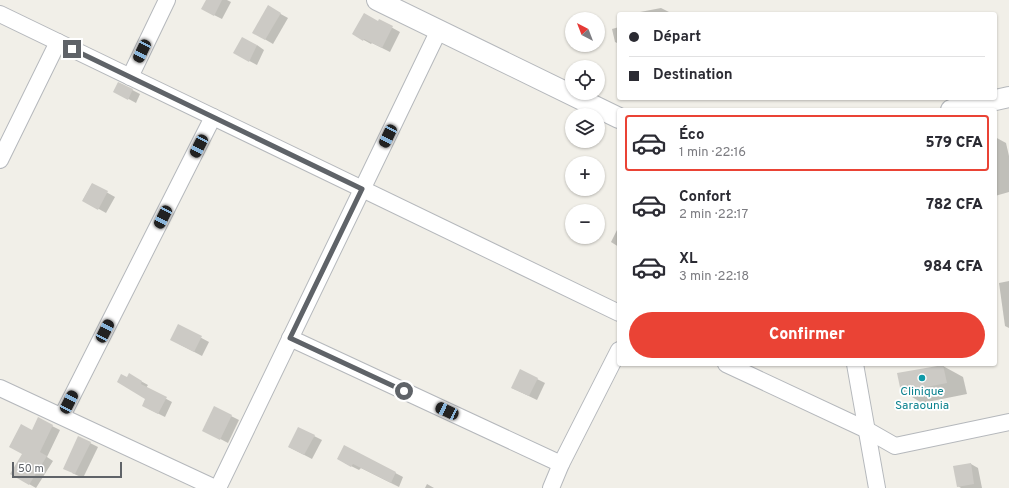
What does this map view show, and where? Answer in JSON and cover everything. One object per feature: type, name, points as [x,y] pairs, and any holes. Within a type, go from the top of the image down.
[{"type":"street","points":[[130,77],[167,0]]},
{"type":"street","points":[[377,0],[617,117]]},
{"type":"street","points":[[0,14],[617,312]]},
{"type":"street","points":[[218,488],[439,30]]},
{"type":"street","points":[[0,160],[58,42]]},
{"type":"street","points":[[997,100],[1009,97]]},
{"type":"street","points":[[961,108],[996,100]]},
{"type":"street","points":[[62,416],[214,117]]},
{"type":"street","points":[[290,338],[561,464]]},
{"type":"street","points":[[551,488],[561,464],[617,354]]},
{"type":"street","points":[[730,366],[867,430],[895,446],[1009,422]]},
{"type":"street","points":[[855,366],[877,488]]},
{"type":"street","points":[[0,388],[215,488]]},
{"type":"building","points":[[206,0],[222,0],[214,16],[201,9]]},
{"type":"building","points":[[268,5],[281,13],[265,40],[252,33]]},
{"type":"building","points":[[364,13],[378,21],[379,19],[393,26],[382,48],[364,39],[363,41],[352,34]]},
{"type":"building","points":[[242,37],[257,45],[249,62],[233,53]]},
{"type":"building","points":[[118,82],[133,89],[128,100],[113,92]]},
{"type":"building","points":[[92,183],[108,191],[98,210],[82,201]]},
{"type":"building","points":[[178,324],[202,336],[194,352],[170,340]]},
{"type":"building","name":"Clinique Saraounia","points":[[943,366],[947,383],[901,392],[897,373]]},
{"type":"building","points":[[520,369],[538,378],[529,396],[511,388]]},
{"type":"building","points":[[129,373],[142,381],[141,384],[167,397],[158,414],[142,406],[145,399],[117,382],[121,374],[127,377]]},
{"type":"building","points":[[214,406],[232,415],[220,440],[202,431]]},
{"type":"building","points":[[38,417],[53,425],[40,452],[47,456],[29,485],[10,474],[22,454],[9,447],[21,424],[32,430]]},
{"type":"building","points":[[298,427],[315,435],[304,455],[288,447]]},
{"type":"building","points":[[78,436],[91,442],[75,474],[63,469]]},
{"type":"building","points":[[344,445],[396,472],[391,483],[353,464],[351,467],[337,459]]},
{"type":"building","points":[[971,463],[974,484],[957,487],[953,466]]},
{"type":"place","name":"Clinique Saraounia","points":[[922,378]]},
{"type":"route","points":[[72,49],[362,189],[290,338],[404,391]]}]
